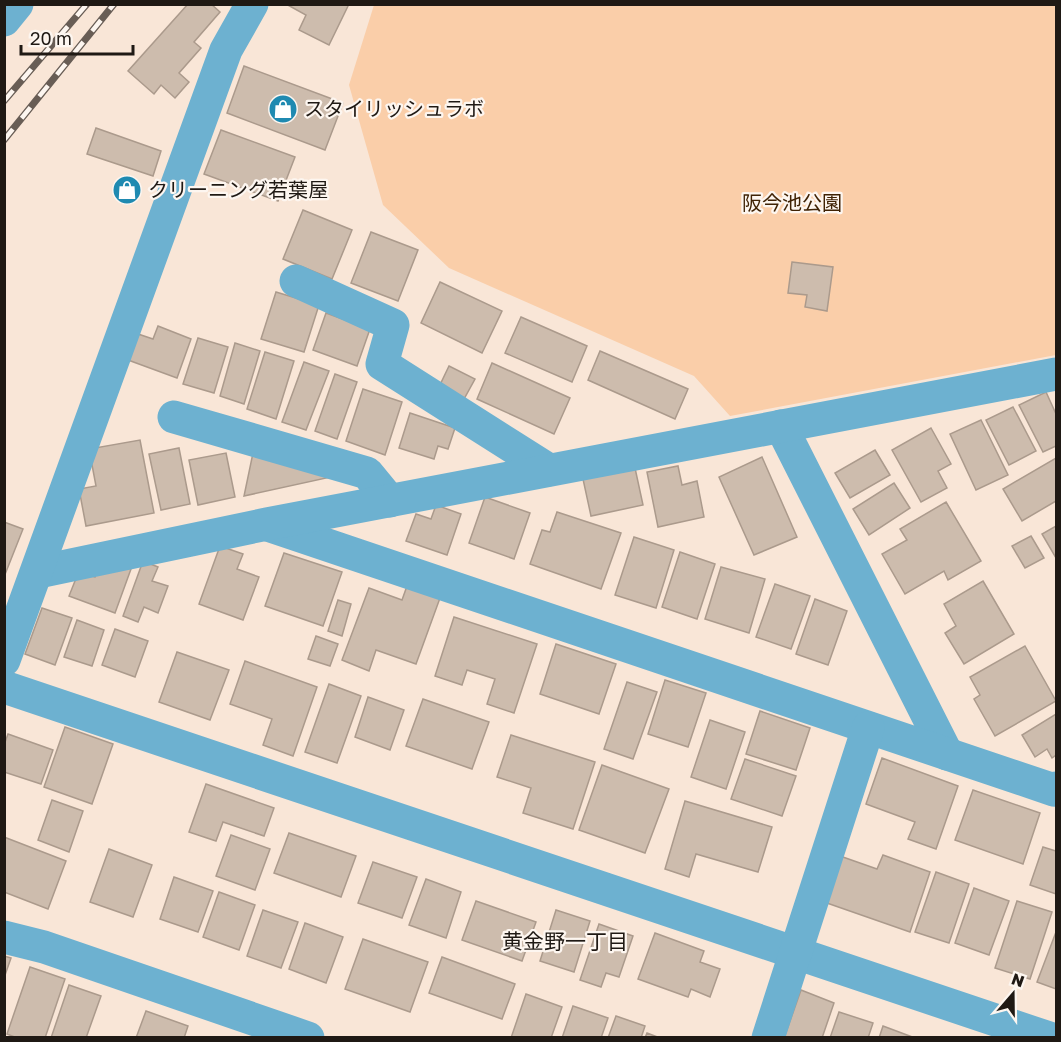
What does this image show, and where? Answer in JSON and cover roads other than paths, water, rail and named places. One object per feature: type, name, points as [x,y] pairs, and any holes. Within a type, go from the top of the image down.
[{"type":"street","points":[[4,20],[17,4]]},
{"type":"street","points":[[4,660],[15,602],[38,572],[226,50],[252,4]]},
{"type":"street","points":[[296,281],[393,325],[382,364],[549,470]]},
{"type":"street","points":[[38,572],[267,524],[1056,374]]},
{"type":"street","points":[[174,417],[367,473],[390,501]]},
{"type":"street","points":[[781,426],[947,754]]},
{"type":"street","points":[[267,524],[1053,790],[1056,788]]},
{"type":"street","points":[[4,687],[1049,1038]]},
{"type":"street","points":[[768,1038],[868,728]]},
{"type":"street","points":[[4,937],[44,947],[308,1038]]},
{"type":"railway","points":[[4,101],[87,4]]},
{"type":"railway","points":[[4,140],[114,4]]},
{"type":"place","name":"スタイリッシュラボ","points":[[283,109]]},
{"type":"place","name":"クリーニング若葉屋","points":[[127,190]]},
{"type":"district","name":"黄金野一丁目","points":[[565,942]]},
{"type":"park label","name":"阪今池公園","points":[[792,203]]}]
